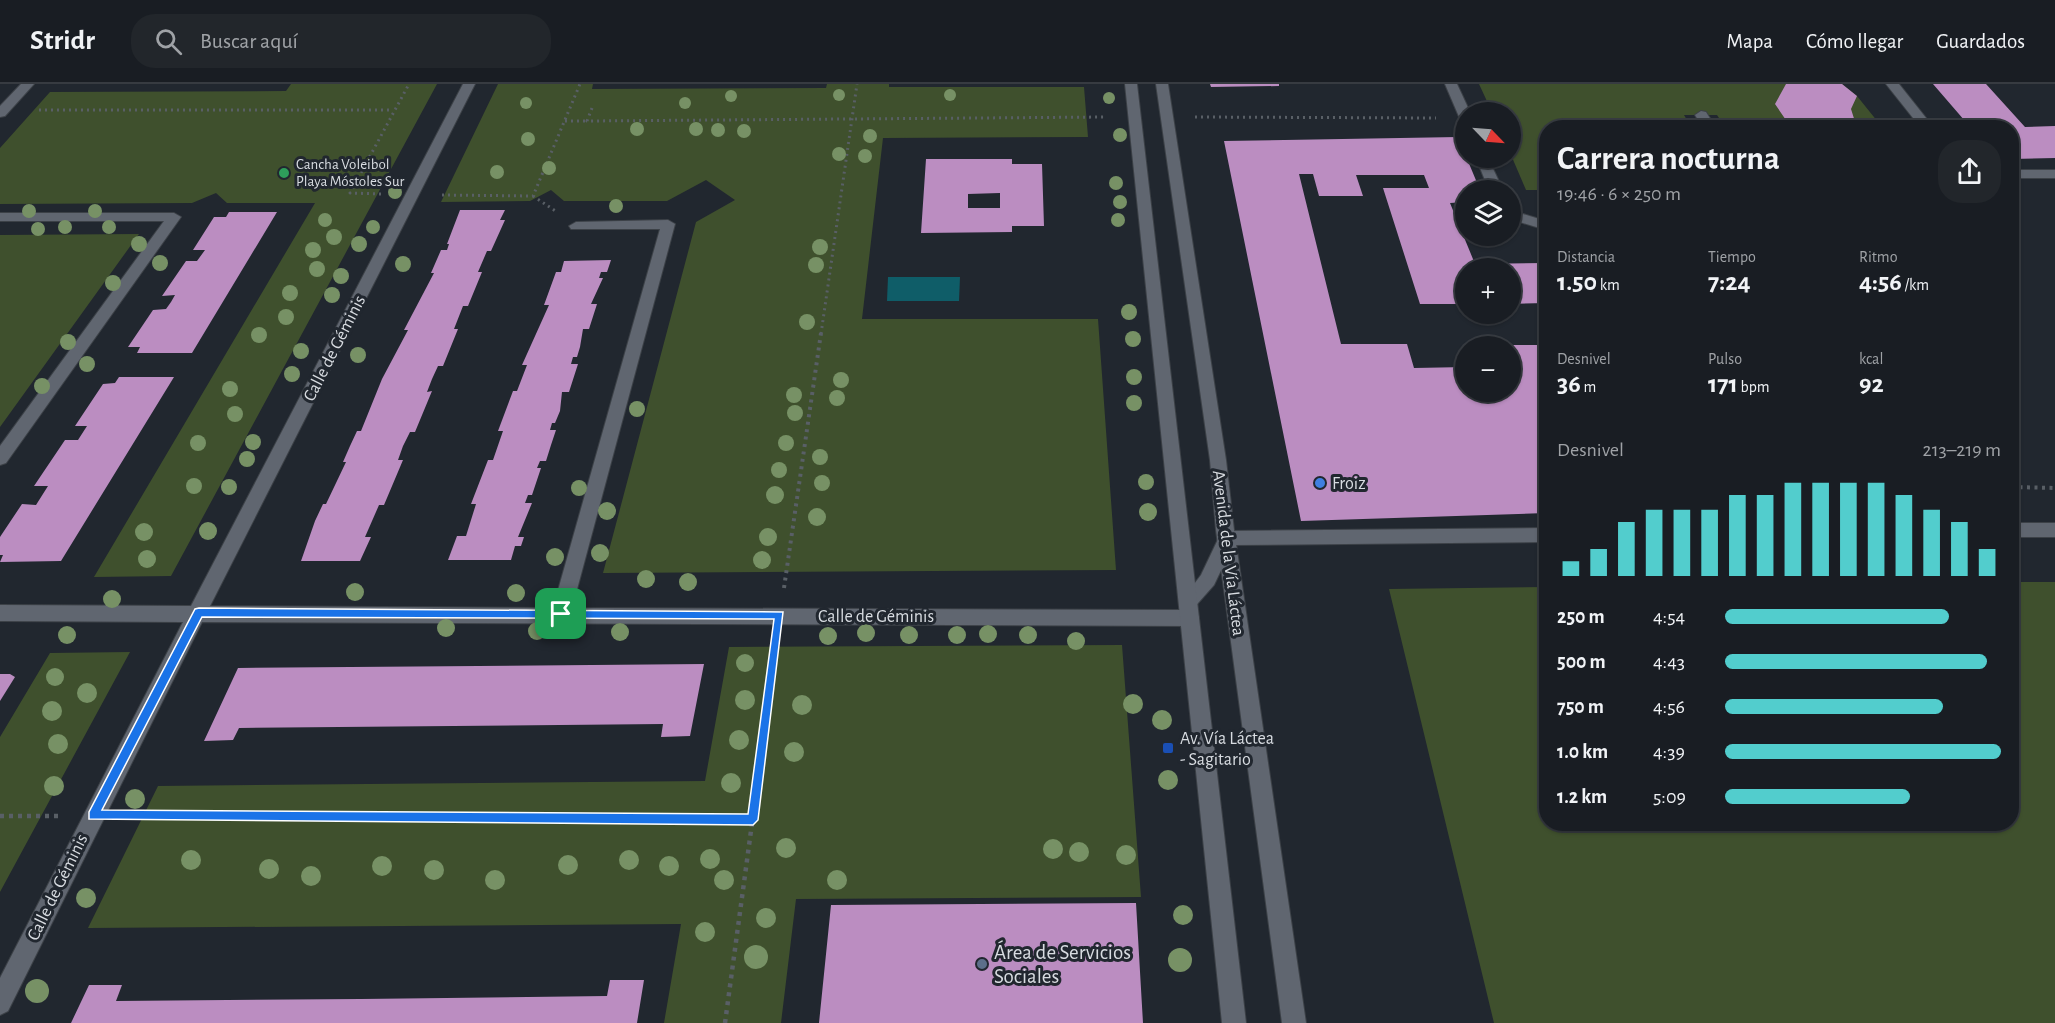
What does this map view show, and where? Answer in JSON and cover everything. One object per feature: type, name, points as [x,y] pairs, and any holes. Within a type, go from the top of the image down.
[{"type":"street","points":[[1,112],[28,84]]},
{"type":"street","name":"Calle de Géminis","points":[[0,1003],[93,815],[469,84]]},
{"type":"street","points":[[1131,84],[1234,1023]]},
{"type":"street","name":"Avenida de la Vía Láctea","points":[[1162,84],[1294,1023]]},
{"type":"street","points":[[1451,84],[1458,102]]},
{"type":"street","points":[[1892,84],[1922,120]]},
{"type":"street","points":[[1701,115],[1704,120]]},
{"type":"street","points":[[2019,174],[2055,174]]},
{"type":"street","points":[[0,217],[174,217],[0,459]]},
{"type":"street","points":[[1521,218],[1539,224]]},
{"type":"street","points":[[561,614],[668,224],[576,225]]},
{"type":"street","points":[[2019,530],[2055,530]]},
{"type":"street","points":[[1189,611],[1208,580],[1227,538],[1539,535]]},
{"type":"street","name":"Calle de Géminis","points":[[0,614],[199,612],[780,615],[1189,611]]},
{"type":"path","points":[[1,112],[393,110],[409,84]]},
{"type":"path","points":[[725,1023],[780,615],[857,84]]},
{"type":"path","points":[[587,121],[592,108]]},
{"type":"path","points":[[564,121],[1134,117]]},
{"type":"path","points":[[1167,117],[1455,119]]},
{"type":"path","points":[[2019,487],[2055,488]]},
{"type":"path","points":[[0,816],[753,820]]},
{"type":"green space","points":[[291,84],[437,84],[171,576],[94,577],[315,203],[227,203],[216,193],[192,203],[0,204],[0,148],[50,92],[286,91]]},
{"type":"green space","points":[[498,84],[593,84],[592,89],[826,88],[827,84],[889,84],[889,87],[1084,87],[1088,137],[883,138],[862,319],[1098,319],[1116,570],[603,573],[696,222],[735,200],[706,180],[667,201],[564,201],[551,190],[530,201],[441,202]]},
{"type":"green space","points":[[1479,84],[1842,84],[1857,96],[1876,120],[1720,120],[1717,115],[1684,115],[1687,120],[1539,120],[1539,190],[1526,190],[1517,168],[1521,168],[1521,102],[1487,102]]},
{"type":"green space","points":[[139,234],[121,259],[0,427],[0,235]]},
{"type":"green space","points":[[2019,582],[2055,582],[2055,1023],[1494,1023],[1389,589],[1539,587],[1539,831],[2019,831]]},
{"type":"green space","points":[[1122,645],[1141,897],[796,899],[781,1023],[664,1023],[681,924],[88,928],[158,786],[705,781],[729,647]]},
{"type":"green space","points":[[130,652],[0,892],[0,737],[50,653]]},
{"type":"water","points":[[888,277],[960,277],[959,301],[887,301]]},
{"type":"building","points":[[1210,84],[1279,84],[1279,86],[1211,87]]},
{"type":"building","points":[[1786,84],[1842,84],[1857,96],[1851,109],[1854,120],[1786,120],[1775,104]]},
{"type":"building","points":[[1933,84],[1986,84],[2019,120],[1964,120]]},
{"type":"building","points":[[2019,120],[2025,127],[2055,126],[2055,158],[2019,159]]},
{"type":"building","points":[[1455,137],[1455,168],[1471,168],[1476,180],[1455,180],[1455,203],[1450,203],[1455,215],[1455,246],[1468,246],[1473,258],[1455,258],[1455,304],[1420,304],[1383,188],[1429,188],[1424,175],[1356,175],[1363,196],[1319,196],[1313,174],[1299,174],[1341,344],[1407,344],[1414,368],[1455,367],[1455,402],[1521,402],[1521,345],[1539,345],[1539,513],[1301,521],[1224,141]]},
{"type":"building","points":[[926,159],[1012,159],[1012,164],[1042,164],[1044,226],[1012,226],[1012,232],[921,233]],"holes":[[[1000,193],[1000,208],[968,208],[968,194]]]},
{"type":"building","points":[[460,210],[505,210],[500,220],[505,220],[491,251],[487,251],[478,272],[482,272],[468,306],[463,306],[454,329],[458,329],[443,366],[438,366],[432,379],[427,392],[432,391],[415,432],[410,432],[403,446],[398,460],[403,460],[384,505],[379,505],[365,537],[371,537],[360,561],[301,561],[315,521],[323,504],[326,504],[346,462],[343,462],[357,431],[361,431],[382,379],[408,330],[404,330],[434,273],[431,273],[441,250],[447,250],[449,244],[447,244]]},
{"type":"building","points":[[229,212],[277,212],[192,353],[137,353],[140,347],[128,347],[153,310],[166,309],[171,302],[175,295],[162,296],[186,261],[197,261],[205,250],[193,250],[214,217],[226,217]]},
{"type":"building","points":[[611,260],[607,272],[601,272],[599,278],[603,278],[591,304],[597,304],[589,329],[583,329],[577,357],[573,357],[571,364],[578,364],[569,392],[562,392],[560,411],[550,430],[556,430],[546,461],[540,461],[537,468],[541,468],[532,495],[528,495],[525,503],[532,503],[518,537],[524,537],[521,546],[515,546],[511,560],[448,560],[457,536],[466,536],[476,504],[471,504],[488,460],[493,460],[503,431],[498,431],[513,391],[517,391],[527,365],[522,365],[549,305],[544,305],[556,272],[561,272],[564,261]]},
{"type":"building","points":[[1521,263],[1539,263],[1539,303],[1521,304]]},
{"type":"building","points":[[119,377],[174,377],[61,561],[0,562],[3,555],[0,555],[0,537],[22,504],[36,505],[48,486],[34,486],[65,440],[78,440],[87,426],[75,426],[103,384],[115,383]]},
{"type":"building","points":[[704,664],[690,736],[661,737],[663,724],[239,728],[233,740],[204,741],[238,668]]},
{"type":"building","points":[[0,674],[10,674],[15,677],[0,701]]},
{"type":"building","name":"Área de Servicios Sociales","points":[[1136,903],[1143,1023],[819,1023],[831,905]]},
{"type":"building","points":[[610,980],[644,980],[637,1023],[71,1023],[89,985],[122,985],[116,1001],[361,999],[607,996]]},
{"type":"place","name":"Cancha Voleibol Playa Móstoles Sur","points":[[284,173]]},
{"type":"place","name":"Froiz","points":[[1320,483]]},
{"type":"place","name":"Av. Vía Láctea - Sagitario","points":[[1168,748]]},
{"type":"place","name":"Área de Servicios Sociales","points":[[982,964]]},
{"type":"route","points":[[199,612],[561,614],[780,615],[753,820],[93,815],[199,612]]}]
